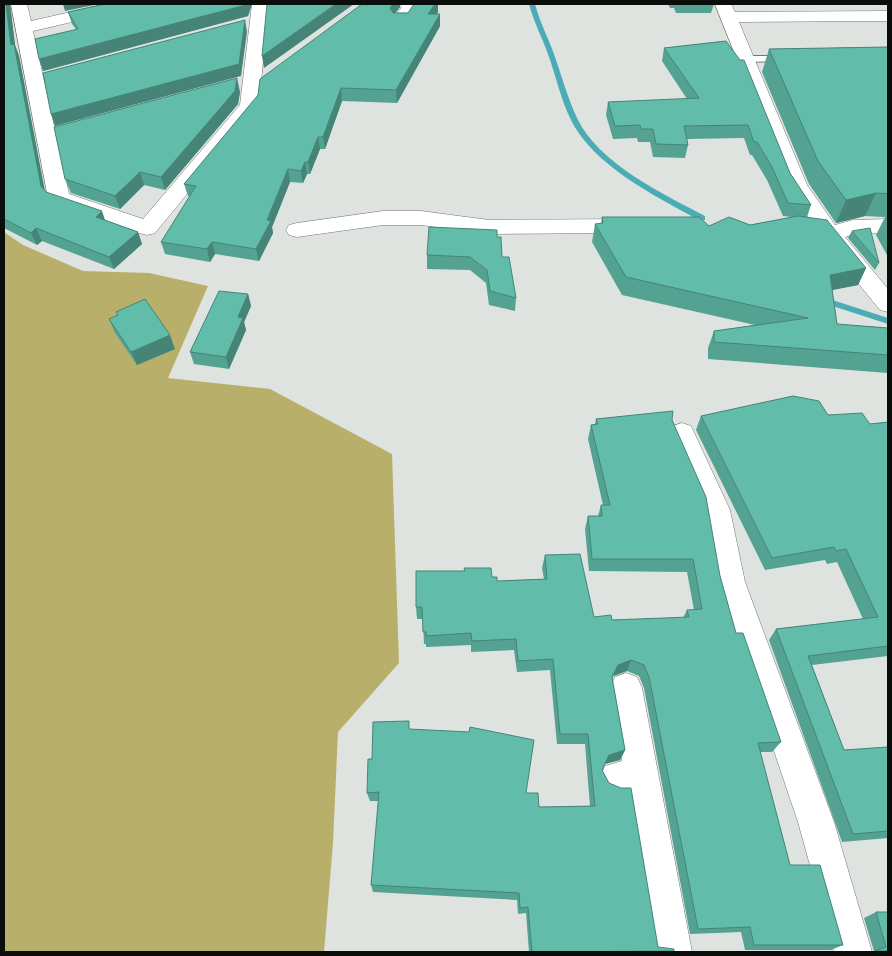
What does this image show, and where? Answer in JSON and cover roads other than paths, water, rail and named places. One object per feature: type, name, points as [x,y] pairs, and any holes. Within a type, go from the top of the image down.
[{"type":"street","points":[[19,4],[35,80],[56,133],[59,198],[147,228],[249,106],[259,12]]},
{"type":"street","points":[[24,28],[127,4]]},
{"type":"street","points":[[401,20],[412,5],[408,4]]},
{"type":"street","points":[[888,16],[726,10],[797,185],[829,232],[888,304]]},
{"type":"street","points":[[240,26],[259,12]]},
{"type":"street","points":[[35,80],[54,76]]},
{"type":"street","points":[[298,230],[383,218],[421,218],[489,227],[648,226]]},
{"type":"street","points":[[799,226],[829,232],[853,227],[888,226]]},
{"type":"street","points":[[682,433],[716,510],[731,588],[735,592],[774,698],[816,822],[853,952]]},
{"type":"street","points":[[626,688],[629,778],[673,952]]},
{"type":"lane","points":[[745,60],[793,59]]},
{"type":"waterway","points":[[532,4],[536,20],[544,33],[573,118],[585,138],[601,155],[652,191],[702,218]]},
{"type":"waterway","points":[[820,299],[888,321]]}]
